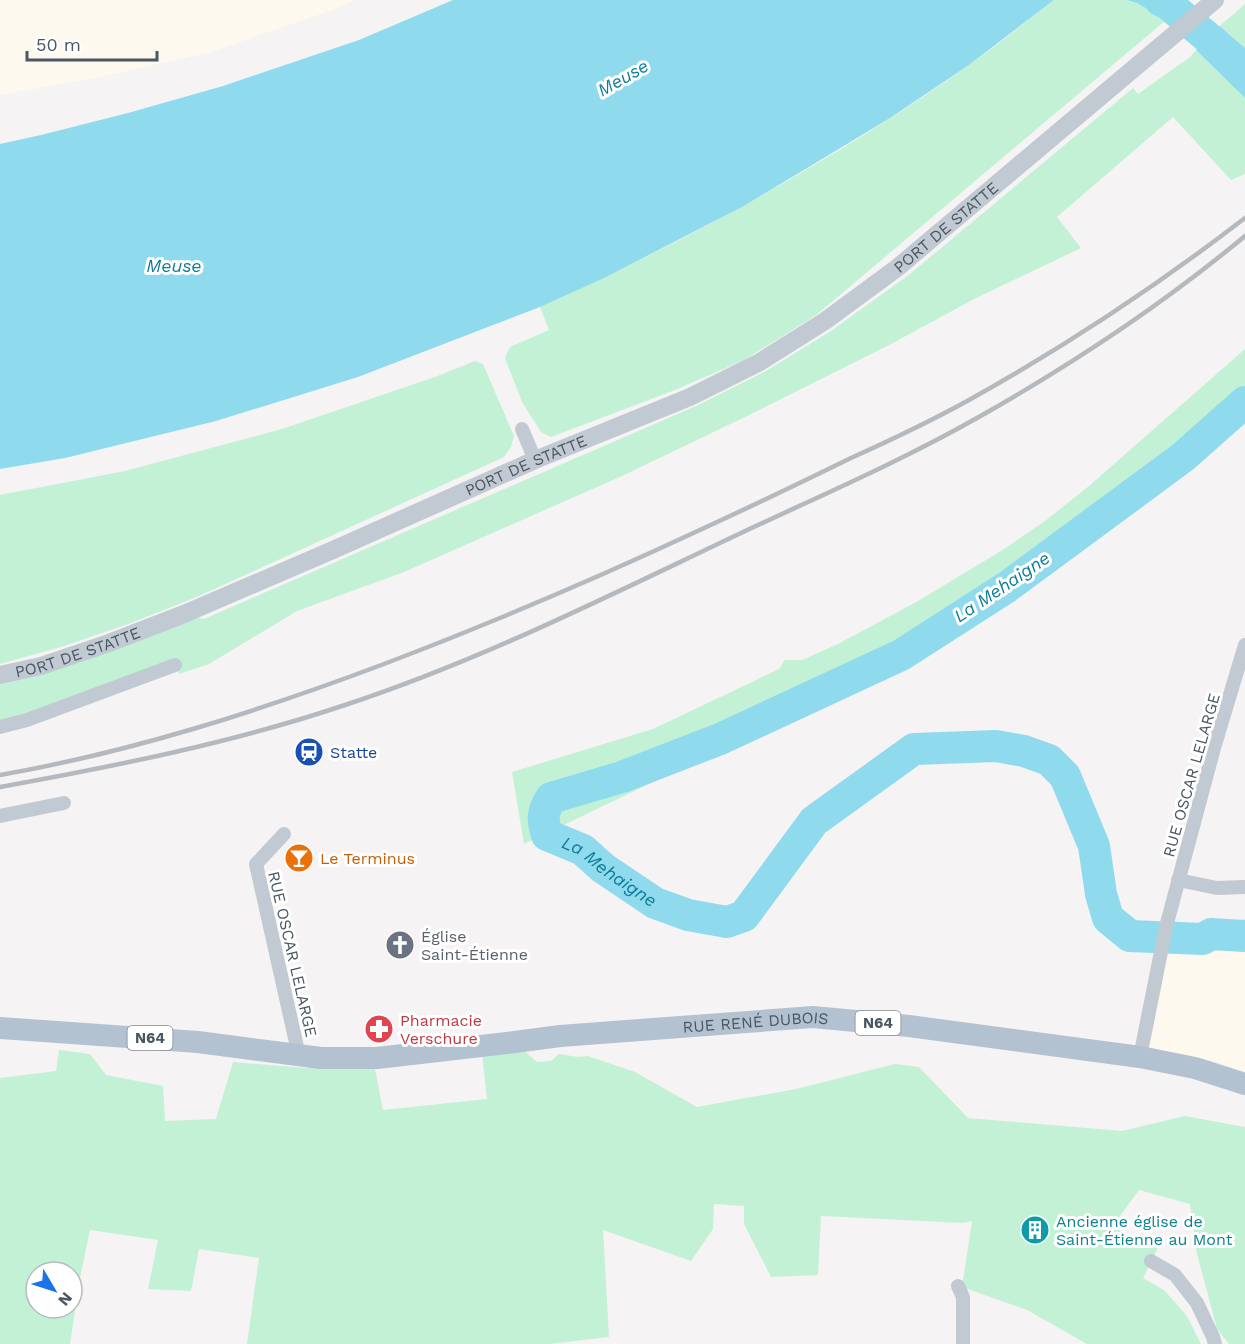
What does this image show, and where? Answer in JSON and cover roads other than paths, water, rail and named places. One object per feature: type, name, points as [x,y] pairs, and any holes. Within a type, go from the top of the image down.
[{"type":"main road","name":"RUE RENÉ DUBOIS","points":[[299,1056],[377,1058],[560,1036],[813,1017],[909,1026],[1140,1057],[1195,1068],[1245,1084]]},
{"type":"main road","name":"N64","points":[[0,1028],[198,1042],[299,1056]]},
{"type":"street","name":"PORT DE STATTE","points":[[0,675],[41,666],[184,614],[535,460],[690,397],[760,362],[825,321],[897,268],[1215,0]]},
{"type":"street","points":[[522,429],[535,460]]},
{"type":"street","name":"RUE OSCAR LELARGE","points":[[1140,1057],[1167,921],[1214,748],[1245,645]]},
{"type":"street","points":[[0,727],[27,720],[175,665]]},
{"type":"street","points":[[0,816],[64,803]]},
{"type":"street","name":"RUE OSCAR LELARGE","points":[[284,834],[256,864],[299,1056]]},
{"type":"street","points":[[1178,880],[1217,888],[1245,887]]},
{"type":"street","points":[[1151,1261],[1175,1275],[1197,1303],[1215,1344]]},
{"type":"street","points":[[958,1286],[963,1297],[963,1344]]},
{"type":"water","name":"Meuse","points":[[453,0],[1054,0],[969,65],[890,118],[809,167],[742,207],[604,278],[540,307],[358,377],[216,421],[65,458],[0,469],[0,144],[128,113],[223,86],[359,40]]},
{"type":"water","points":[[1127,0],[1183,0],[1187,2],[1166,20],[1137,3]]},
{"type":"water","points":[[1220,26],[1245,50],[1245,98],[1196,50]]},
{"type":"waterway","name":"La Mehaigne","points":[[1160,0],[1168,4],[1245,69]]},
{"type":"waterway","name":"La Mehaigne","points":[[1245,402],[1183,457],[1007,587],[901,655],[720,739],[622,777],[551,798],[544,812],[547,835],[583,850],[603,868],[655,903],[688,915],[727,922],[744,916],[814,821],[914,749],[996,746],[1024,751],[1049,760],[1065,776],[1094,846],[1101,894],[1108,918],[1130,936],[1203,939],[1211,934],[1245,936]]},
{"type":"railway","points":[[0,775],[49,766],[147,742],[290,698],[384,664],[544,600],[623,565],[739,512],[969,400],[1111,314],[1245,218]]},
{"type":"railway","points":[[0,787],[173,752],[300,719],[444,669],[544,626],[890,464],[977,418],[1047,377],[1149,310],[1245,236]]},
{"type":"place","name":"Statte","points":[[309,752]]},
{"type":"place","name":"Le Terminus","points":[[299,858]]},
{"type":"place","name":"Église Saint-Étienne","points":[[400,945]]},
{"type":"place","name":"Pharmacie Verschure","points":[[379,1029]]},
{"type":"place","name":"Ancienne église de Saint-Étienne au Mont","points":[[1035,1230]]}]
